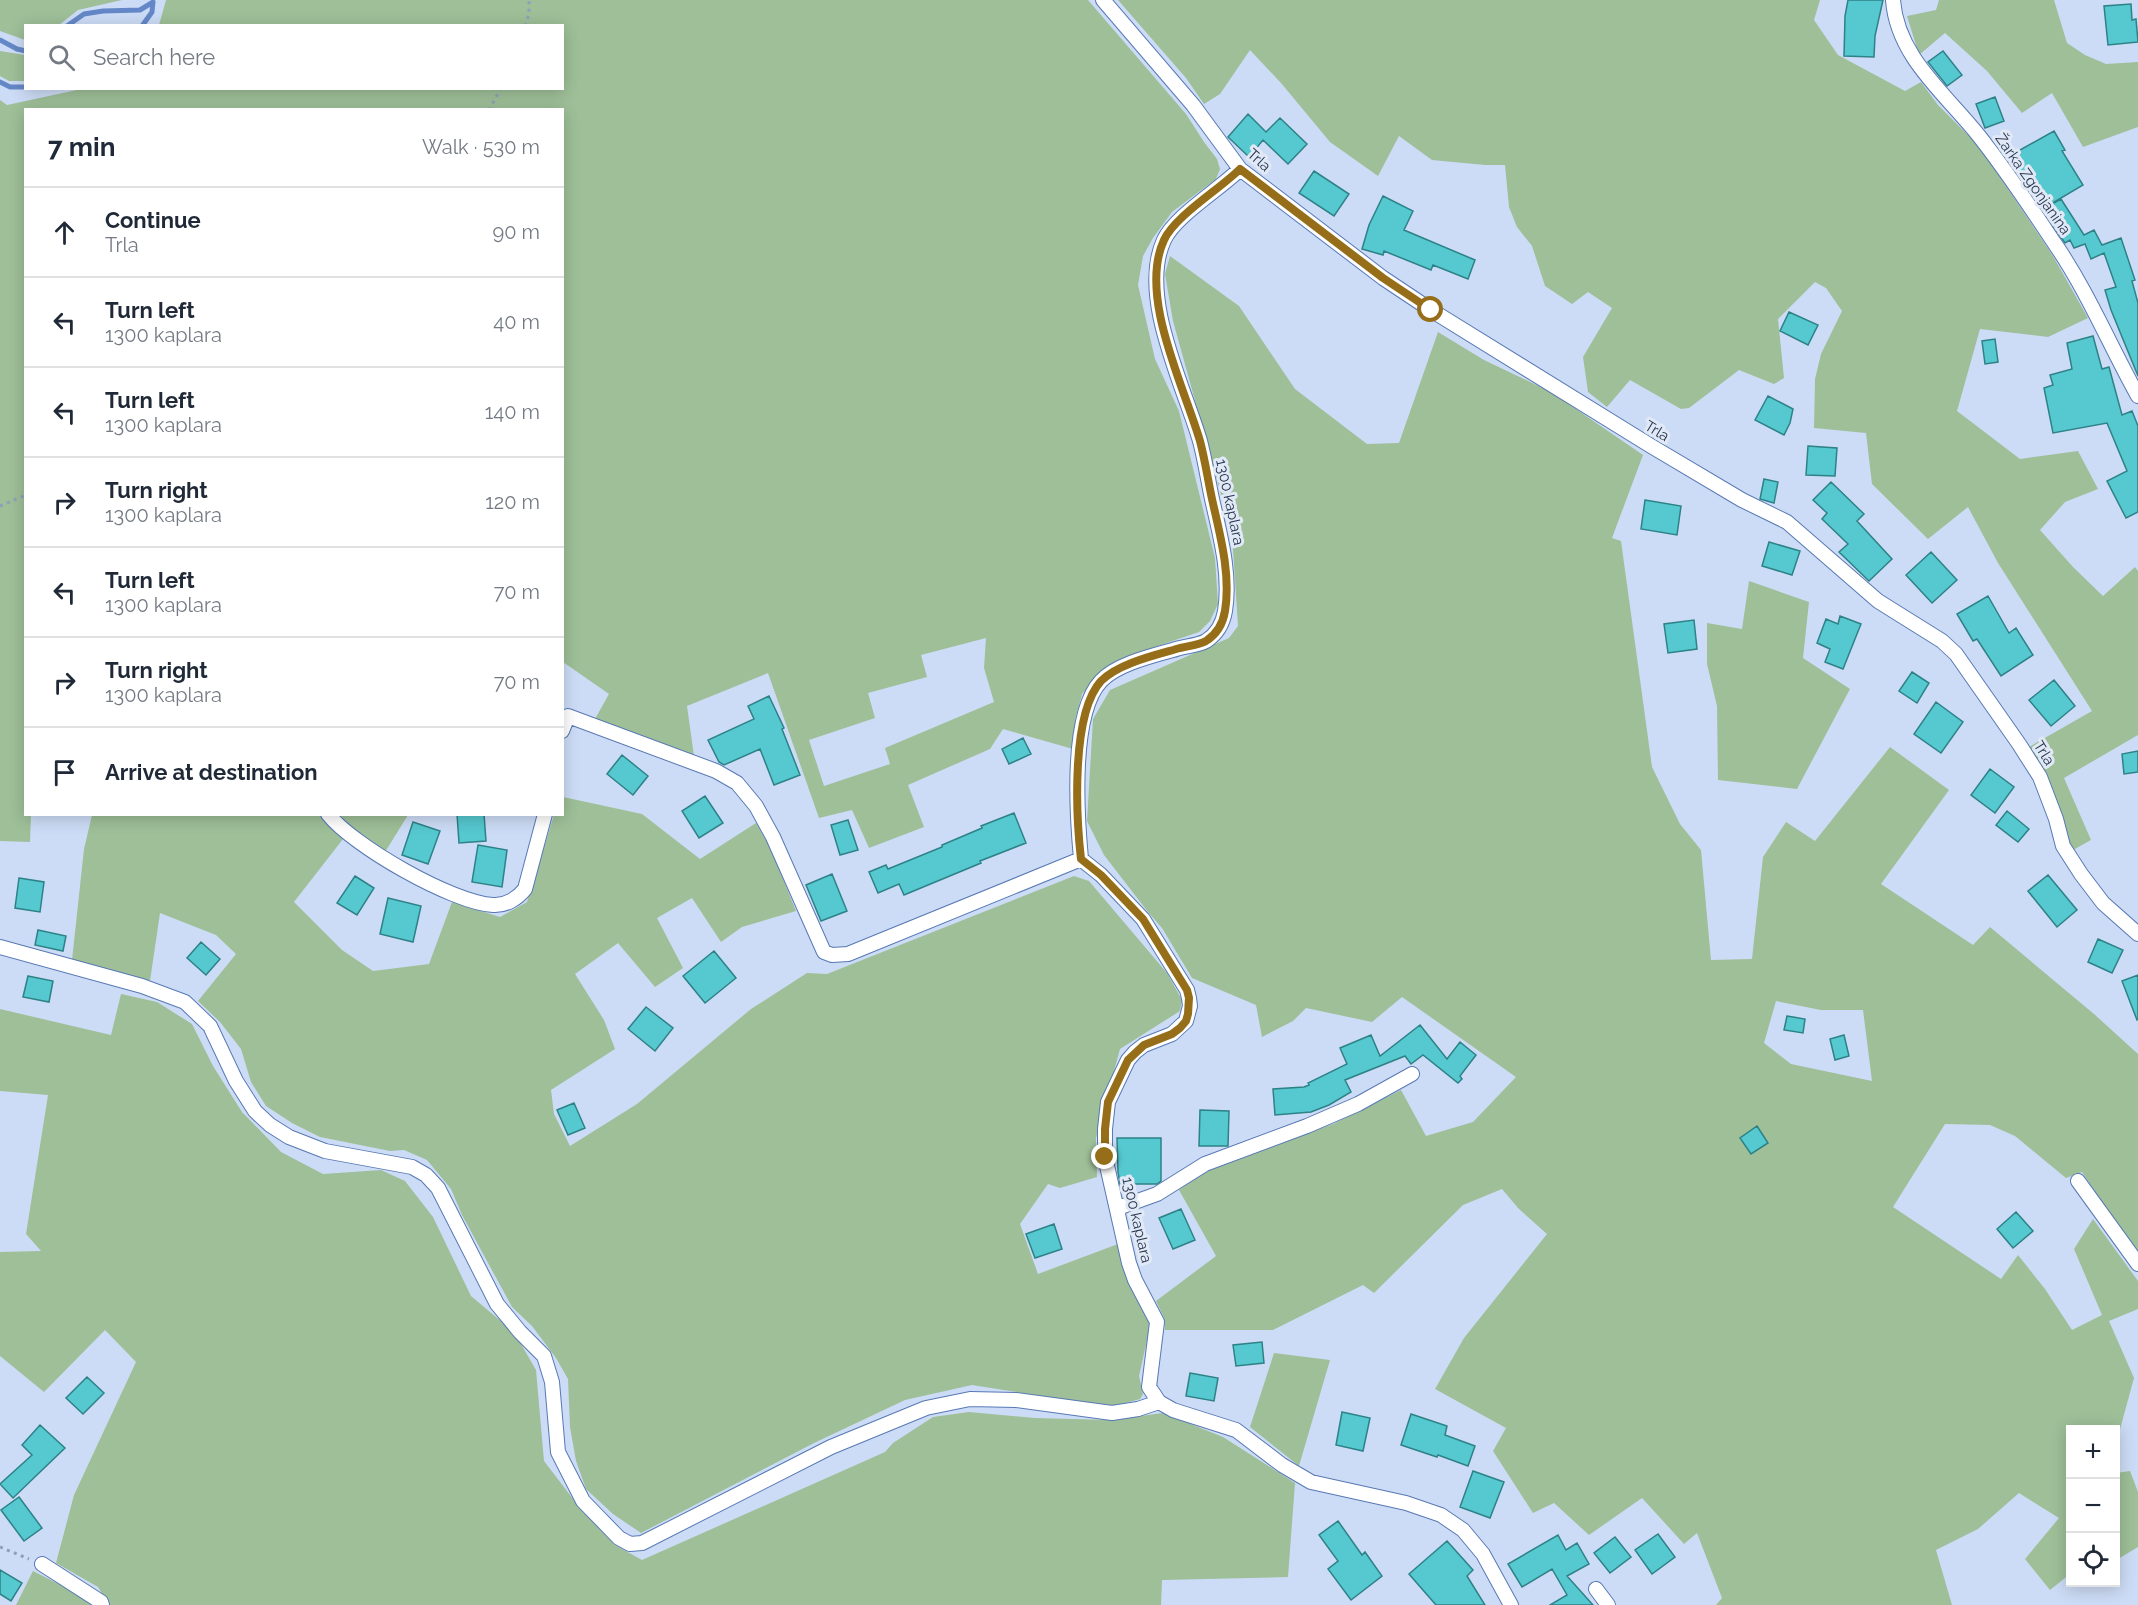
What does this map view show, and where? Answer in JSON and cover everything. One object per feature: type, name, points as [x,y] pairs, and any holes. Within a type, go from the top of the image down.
[{"type":"street","name":"Trla","points":[[1103,0],[1193,105],[1240,169],[1383,278],[1431,310],[1634,436],[1742,500],[1787,522],[1878,601],[1942,641],[1956,654],[2040,777],[2056,819],[2063,846],[2081,874],[2103,903],[2138,934]]},
{"type":"street","name":"Žarka Zgonjanina","points":[[1893,0],[1894,12],[1906,46],[1923,71],[1979,136],[2057,246],[2138,396]]},
{"type":"street","name":"1300 kaplara","points":[[1159,1402],[1149,1387],[1157,1322],[1135,1280],[1129,1263],[1105,1157],[1105,1129],[1108,1102],[1128,1060],[1144,1045],[1172,1034],[1186,1021],[1189,998],[1187,990],[1143,919],[1101,875],[1081,859],[1077,789],[1080,741],[1086,711],[1100,682],[1112,673],[1149,657],[1205,642],[1223,622],[1226,609],[1224,557],[1200,443],[1162,326],[1156,265],[1164,239],[1181,218],[1240,169]]},
{"type":"street","points":[[564,726],[568,716],[716,771],[737,783],[756,806],[773,837],[824,952],[832,955],[848,954],[1081,859]]},
{"type":"street","points":[[330,816],[355,840],[400,869],[457,896],[493,905],[518,897],[525,889],[544,816]]},
{"type":"street","points":[[0,947],[142,986],[185,1002],[210,1026],[236,1081],[255,1111],[270,1125],[289,1137],[325,1151],[412,1167],[426,1174],[438,1188],[497,1304],[544,1356],[552,1382],[558,1452],[570,1477],[584,1501],[619,1538],[630,1544],[642,1543],[831,1447],[926,1408],[970,1399],[1004,1400],[1112,1413],[1138,1409],[1159,1402],[1173,1410],[1236,1430],[1282,1465],[1311,1482],[1406,1503],[1441,1515],[1463,1530],[1483,1554],[1511,1605]]},
{"type":"street","points":[[1118,1208],[1157,1194],[1205,1164],[1308,1126],[1358,1104],[1412,1074]]},
{"type":"street","points":[[2078,1181],[2138,1264]]},
{"type":"street","points":[[42,1564],[101,1602],[102,1605]]},
{"type":"street","points":[[1596,1589],[1608,1605]]},
{"type":"path","points":[[526,24],[529,14],[529,0]]},
{"type":"path","points":[[490,108],[500,90]]},
{"type":"path","points":[[0,506],[24,496]]},
{"type":"path","points":[[0,1547],[42,1564]]},
{"type":"green space","points":[[0,0],[122,0],[78,10],[60,24],[24,24],[24,40],[0,31]]},
{"type":"green space","points":[[166,0],[1088,0],[1186,114],[1217,159],[1220,169],[1216,179],[1172,212],[1153,238],[1143,256],[1138,285],[1155,359],[1179,411],[1215,558],[1218,604],[1210,621],[1199,632],[1134,654],[1106,668],[1082,694],[1075,720],[1073,749],[1003,729],[990,749],[908,785],[924,827],[869,848],[852,810],[819,818],[768,673],[687,706],[694,756],[595,719],[609,694],[564,663],[564,108],[24,108],[24,816],[31,816],[30,842],[0,841],[0,100],[7,105],[77,90],[564,90],[564,24],[159,24]],"holes":[[[986,638],[984,668],[994,702],[885,748],[890,764],[824,786],[809,740],[875,718],[868,693],[927,677],[921,655]]]},
{"type":"green space","points":[[1118,0],[1820,0],[1814,20],[1838,55],[1905,91],[1921,82],[1938,105],[1979,146],[2053,256],[2088,318],[2048,337],[1980,329],[1957,411],[2020,459],[2078,451],[2098,489],[2065,502],[2040,530],[2103,596],[2135,567],[2138,571],[2138,735],[2064,778],[2091,840],[2073,850],[2060,814],[2029,747],[2092,711],[1998,563],[1968,507],[1928,539],[1872,484],[1866,433],[1814,428],[1815,379],[1821,354],[1842,311],[1826,288],[1815,282],[1778,319],[1784,378],[1774,384],[1739,370],[1689,408],[1681,409],[1630,380],[1607,407],[1588,392],[1583,357],[1612,308],[1588,292],[1572,304],[1545,286],[1532,246],[1517,227],[1509,207],[1505,165],[1432,160],[1399,136],[1378,176],[1330,142],[1250,50],[1220,94],[1204,104],[1186,78]]},
{"type":"green space","points":[[1939,0],[2054,0],[2067,43],[2085,55],[2106,64],[2138,62],[2138,127],[2083,147],[2052,93],[2022,113],[1987,71],[1945,33],[1919,55],[1907,16],[1936,10]]},
{"type":"green space","points":[[0,51],[24,55],[24,81],[9,81],[0,76]]},
{"type":"green space","points":[[1170,256],[1239,306],[1295,389],[1367,444],[1399,443],[1438,332],[1484,360],[1551,392],[1643,455],[1612,538],[1621,541],[1652,767],[1680,824],[1701,850],[1711,960],[1752,959],[1763,857],[1786,822],[1815,841],[1890,747],[1949,790],[1881,884],[1973,945],[1990,927],[2138,1054],[2138,1255],[2082,1172],[2066,1178],[2015,1136],[1990,1125],[1945,1124],[1893,1207],[2001,1279],[2018,1255],[2045,1289],[2072,1330],[2102,1315],[2074,1249],[2093,1219],[2138,1281],[2138,1309],[2109,1321],[2134,1378],[2120,1429],[2120,1425],[2066,1425],[2066,1577],[2050,1590],[2025,1559],[2059,1518],[2019,1493],[1978,1529],[1936,1550],[1952,1605],[1716,1605],[1722,1598],[1697,1533],[1684,1544],[1642,1498],[1589,1535],[1554,1503],[1533,1513],[1493,1451],[1506,1428],[1435,1389],[1464,1338],[1547,1234],[1518,1208],[1502,1189],[1463,1205],[1374,1293],[1363,1285],[1273,1330],[1165,1330],[1164,1318],[1156,1301],[1216,1256],[1179,1190],[1212,1166],[1333,1124],[1401,1090],[1426,1136],[1473,1122],[1516,1077],[1402,997],[1372,1022],[1306,1008],[1293,1021],[1262,1037],[1256,1005],[1192,978],[1162,928],[1104,855],[1087,821],[1093,719],[1110,690],[1229,638],[1238,626],[1232,534],[1173,321],[1165,274]],"holes":[[[1776,1001],[1821,1010],[1863,1010],[1872,1081],[1791,1064],[1764,1043]]]},
{"type":"green space","points":[[1749,581],[1809,602],[1803,658],[1850,689],[1797,789],[1718,780],[1717,706],[1707,664],[1707,623],[1742,629]]},
{"type":"green space","points":[[564,797],[642,814],[700,859],[756,823],[770,847],[796,911],[742,927],[721,942],[692,898],[657,918],[683,968],[655,987],[618,943],[575,974],[604,1020],[615,1049],[551,1090],[554,1114],[570,1146],[637,1104],[751,1009],[807,973],[827,974],[1074,876],[1089,881],[1167,973],[1182,1000],[1180,1011],[1120,1049],[1096,1138],[1097,1177],[1060,1188],[1048,1184],[1020,1224],[1038,1274],[1118,1244],[1149,1321],[1139,1376],[1143,1394],[1140,1399],[1111,1407],[972,1385],[905,1400],[814,1443],[641,1533],[613,1514],[586,1489],[576,1461],[570,1427],[568,1379],[556,1358],[532,1326],[512,1307],[462,1215],[451,1189],[427,1160],[404,1150],[390,1151],[320,1137],[266,1106],[251,1082],[241,1049],[220,1022],[198,1001],[236,954],[216,935],[160,913],[150,981],[72,960],[84,849],[92,816],[321,816],[343,839],[294,902],[342,950],[373,971],[429,964],[452,902],[500,917],[527,902],[554,816],[564,816]]},
{"type":"green space","points":[[341,816],[407,816],[385,852],[351,827]]},
{"type":"green space","points":[[121,994],[157,1002],[192,1024],[213,1066],[242,1112],[281,1152],[323,1174],[381,1170],[405,1181],[433,1217],[471,1296],[514,1332],[536,1370],[544,1461],[583,1512],[615,1545],[642,1560],[885,1452],[893,1443],[933,1417],[969,1412],[1035,1418],[1111,1420],[1163,1413],[1223,1437],[1295,1483],[1288,1577],[1162,1580],[1161,1605],[109,1605],[98,1587],[56,1563],[74,1495],[136,1362],[105,1330],[44,1392],[0,1356],[0,1252],[41,1251],[26,1234],[48,1095],[0,1091],[0,1009],[111,1035]]},
{"type":"green space","points":[[1274,1353],[1330,1360],[1299,1466],[1250,1427]]},
{"type":"green space","points":[[2130,1471],[2138,1492],[2138,1547],[2120,1558],[2120,1479],[2120,1472]]},
{"type":"green space","points":[[33,1571],[82,1596],[93,1605],[16,1605]]},
{"type":"building","points":[[1848,0],[1883,0],[1875,36],[1874,57],[1844,56],[1845,16]]},
{"type":"building","points":[[2131,4],[2132,20],[2136,19],[2138,42],[2108,45],[2104,6]]},
{"type":"building","points":[[1943,51],[1962,75],[1947,86],[1928,62]]},
{"type":"building","points":[[1995,97],[2004,121],[1985,128],[1976,104]]},
{"type":"building","points":[[1248,114],[1266,132],[1280,118],[1307,144],[1288,164],[1263,140],[1249,157],[1228,137]]},
{"type":"building","points":[[2054,131],[2065,150],[2062,151],[2083,185],[2051,204],[2030,170],[2019,174],[2011,155]]},
{"type":"building","points":[[1314,171],[1349,194],[1334,216],[1299,193]]},
{"type":"building","points":[[1383,196],[1413,211],[1404,230],[1475,260],[1468,279],[1433,265],[1431,270],[1384,251],[1383,255],[1362,249],[1369,225]]},
{"type":"building","points":[[2061,199],[2084,235],[2094,230],[2102,245],[2121,238],[2135,280],[2132,281],[2138,303],[2138,376],[2105,290],[2116,287],[2104,253],[2091,259],[2085,244],[2074,248],[2070,240],[2065,243],[2049,220],[2057,215],[2052,204]]},
{"type":"building","points":[[1789,312],[1818,325],[1808,345],[1780,331]]},
{"type":"building","points":[[2093,336],[2102,369],[2109,367],[2122,415],[2132,411],[2138,426],[2138,512],[2126,518],[2107,481],[2127,471],[2107,423],[2053,433],[2044,388],[2053,385],[2050,375],[2072,369],[2067,343]]},
{"type":"building","points":[[1995,339],[1998,362],[1985,364],[1982,341]]},
{"type":"building","points":[[1768,396],[1793,409],[1784,435],[1755,420]]},
{"type":"building","points":[[1808,446],[1837,448],[1835,476],[1806,475]]},
{"type":"building","points":[[1764,479],[1778,482],[1774,503],[1760,499]]},
{"type":"building","points":[[1831,482],[1864,514],[1857,521],[1892,559],[1869,581],[1839,552],[1848,544],[1822,519],[1827,513],[1813,500]]},
{"type":"building","points":[[1645,500],[1681,506],[1677,535],[1641,529]]},
{"type":"building","points":[[1769,542],[1800,551],[1792,575],[1762,566]]},
{"type":"building","points":[[1931,552],[1957,580],[1932,603],[1906,575]]},
{"type":"building","points":[[1988,596],[2009,633],[2016,628],[2033,655],[2001,676],[1977,639],[1973,641],[1957,614]]},
{"type":"building","points":[[1840,616],[1861,624],[1843,669],[1825,662],[1830,649],[1817,643],[1826,619],[1838,624]]},
{"type":"building","points":[[1694,620],[1697,649],[1668,653],[1664,624]]},
{"type":"building","points":[[1912,672],[1929,683],[1917,703],[1899,691]]},
{"type":"building","points":[[2054,680],[2075,706],[2051,726],[2029,700]]},
{"type":"building","points":[[769,696],[784,728],[782,729],[800,775],[774,785],[760,749],[724,765],[719,762],[708,740],[754,719],[748,706]]},
{"type":"building","points":[[1936,702],[1963,722],[1941,753],[1914,734]]},
{"type":"building","points":[[1023,738],[1031,754],[1009,764],[1002,749]]},
{"type":"building","points":[[2138,751],[2138,772],[2124,774],[2122,754]]},
{"type":"building","points":[[622,755],[648,776],[633,795],[607,774]]},
{"type":"building","points":[[1990,769],[2014,787],[1995,813],[1971,795]]},
{"type":"building","points":[[705,796],[723,823],[699,838],[682,811]]},
{"type":"building","points":[[2007,811],[2029,829],[2018,842],[1996,825]]},
{"type":"building","points":[[1014,813],[1026,843],[904,895],[899,884],[878,893],[869,872],[886,865],[888,869],[942,847],[942,845],[982,828],[981,826]]},
{"type":"building","points":[[457,816],[484,816],[486,841],[459,843]]},
{"type":"building","points":[[848,820],[858,850],[840,855],[831,825]]},
{"type":"building","points":[[413,822],[440,831],[428,864],[402,855]]},
{"type":"building","points":[[478,845],[507,850],[502,887],[472,882]]},
{"type":"building","points":[[832,874],[847,911],[821,921],[806,885]]},
{"type":"building","points":[[2048,875],[2077,910],[2057,927],[2028,891]]},
{"type":"building","points":[[355,876],[374,888],[357,915],[337,903]]},
{"type":"building","points":[[19,878],[44,882],[40,912],[15,908]]},
{"type":"building","points":[[388,898],[421,906],[413,942],[380,934]]},
{"type":"building","points":[[38,930],[66,936],[63,951],[35,945]]},
{"type":"building","points":[[2098,939],[2123,950],[2112,973],[2088,962]]},
{"type":"building","points":[[201,942],[220,959],[206,975],[187,958]]},
{"type":"building","points":[[714,951],[736,978],[705,1003],[683,976]]},
{"type":"building","points":[[2138,975],[2138,1019],[2137,1020],[2122,981]]},
{"type":"building","points":[[28,976],[53,981],[49,1002],[23,997]]},
{"type":"building","points":[[646,1007],[673,1028],[655,1051],[628,1029]]},
{"type":"building","points":[[1787,1016],[1805,1019],[1803,1033],[1784,1030]]},
{"type":"building","points":[[1420,1025],[1447,1059],[1460,1042],[1476,1055],[1460,1076],[1462,1079],[1458,1083],[1423,1055],[1411,1064],[1405,1056],[1345,1080],[1351,1092],[1329,1105],[1311,1112],[1275,1115],[1273,1089],[1309,1085],[1308,1083],[1347,1064],[1340,1048],[1371,1035],[1380,1056]]},
{"type":"building","points":[[1844,1035],[1849,1056],[1835,1060],[1830,1039]]},
{"type":"building","points":[[574,1103],[585,1128],[568,1135],[557,1110]]},
{"type":"building","points":[[1200,1110],[1229,1111],[1228,1146],[1199,1146]]},
{"type":"building","points":[[1757,1126],[1768,1143],[1751,1154],[1740,1138]]},
{"type":"building","points":[[1117,1138],[1161,1138],[1161,1181],[1157,1184],[1120,1184]]},
{"type":"building","points":[[1181,1209],[1195,1240],[1173,1249],[1159,1218]]},
{"type":"building","points":[[2016,1212],[2033,1231],[2013,1248],[1997,1229]]},
{"type":"building","points":[[1054,1224],[1062,1249],[1035,1258],[1026,1234]]},
{"type":"building","points":[[1262,1342],[1264,1363],[1236,1366],[1233,1345]]},
{"type":"building","points":[[1190,1373],[1218,1378],[1214,1401],[1186,1396]]},
{"type":"building","points":[[87,1377],[104,1393],[83,1414],[66,1398]]},
{"type":"building","points":[[1342,1412],[1370,1418],[1363,1451],[1336,1445]]},
{"type":"building","points":[[1411,1414],[1447,1426],[1445,1435],[1475,1446],[1468,1466],[1401,1445]]},
{"type":"building","points":[[40,1425],[65,1448],[13,1498],[0,1484],[32,1455],[22,1445]]},
{"type":"building","points":[[1473,1471],[1504,1482],[1490,1518],[1460,1507]]},
{"type":"building","points":[[19,1497],[42,1528],[24,1541],[1,1510]]},
{"type":"building","points":[[1338,1521],[1362,1555],[1365,1552],[1382,1576],[1351,1600],[1328,1569],[1338,1561],[1319,1535]]},
{"type":"building","points":[[1658,1534],[1675,1557],[1652,1574],[1635,1550]]},
{"type":"building","points":[[1558,1535],[1566,1550],[1577,1543],[1589,1564],[1567,1576],[1593,1605],[1550,1605],[1567,1595],[1552,1569],[1522,1587],[1508,1564]]},
{"type":"building","points":[[1615,1537],[1631,1557],[1610,1573],[1594,1553]]},
{"type":"building","points":[[1447,1541],[1473,1570],[1467,1576],[1485,1605],[1436,1605],[1409,1574]]},
{"type":"building","points":[[0,1570],[22,1583],[11,1601],[0,1594]]},
{"type":"waterway","points":[[70,24],[84,14],[140,10],[153,2]]},
{"type":"waterway","points":[[143,24],[152,12],[153,2]]},
{"type":"waterway","points":[[0,40],[24,51]]},
{"type":"waterway","points":[[0,82],[10,87],[24,87]]},
{"type":"route","points":[[1105,1157],[1108,1102],[1128,1060],[1144,1045],[1172,1034],[1180,1028],[1186,1021],[1190,1006],[1187,990],[1143,919],[1101,875],[1081,859],[1077,789],[1080,741],[1086,711],[1100,682],[1112,673],[1149,657],[1205,642],[1223,622],[1226,609],[1224,557],[1200,443],[1162,326],[1156,265],[1164,239],[1181,218],[1240,169],[1383,278],[1431,310]]}]
